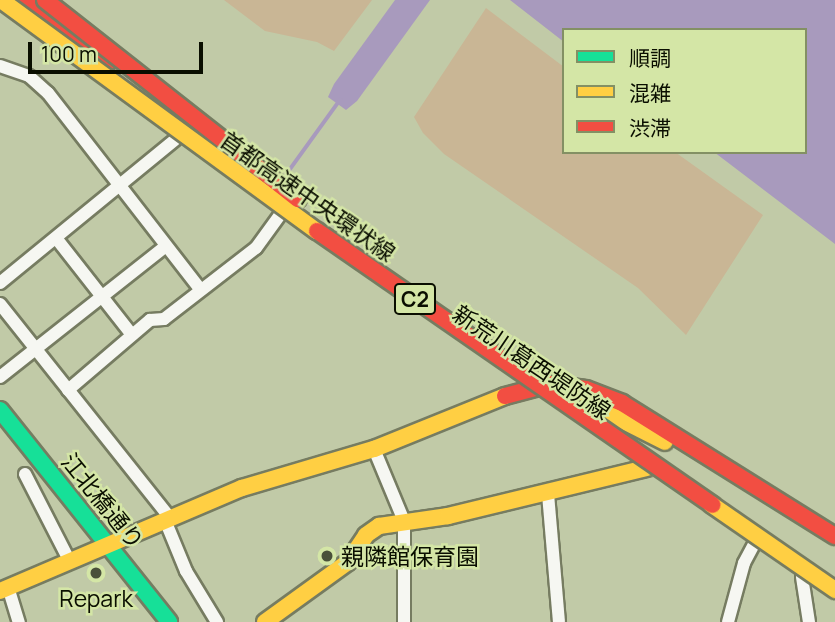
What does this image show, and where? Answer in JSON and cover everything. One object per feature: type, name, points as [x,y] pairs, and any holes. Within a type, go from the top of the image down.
[{"type":"main road","name":"首都高速中央環状線","points":[[1,0],[286,209],[835,590]]},
{"type":"main road","name":"新荒川葛西堤防線","points":[[23,0],[290,200],[835,581]]},
{"type":"main road","name":"首都高速中央環状線","points":[[45,0],[294,196],[835,571]]},
{"type":"main road","name":"新荒川葛西堤防線","points":[[0,12],[280,215],[835,600]]},
{"type":"main road","points":[[4,589],[285,472],[374,449],[527,387],[550,384],[586,388],[622,403],[731,475],[835,536]]},
{"type":"main road","name":"江北橋通り","points":[[0,410],[169,622]]},
{"type":"main road","points":[[265,622],[348,562],[366,535],[379,526],[548,494],[646,468]]},
{"type":"street","points":[[0,66],[29,76],[48,93],[88,150],[122,182],[166,246],[201,290]]},
{"type":"street","points":[[0,283],[175,140]]},
{"type":"street","points":[[68,390],[150,320],[164,319],[256,248],[280,215]]},
{"type":"street","points":[[56,238],[132,335]]},
{"type":"street","points":[[0,377],[166,246]]},
{"type":"street","points":[[0,304],[167,519],[186,571],[217,622]]},
{"type":"street","points":[[374,449],[404,521],[404,622]]},
{"type":"street","points":[[25,474],[69,560]]},
{"type":"street","points":[[548,494],[559,622]]},
{"type":"street","points":[[728,622],[754,544]]},
{"type":"street","points":[[802,577],[809,622]]},
{"type":"street","points":[[4,589],[19,622]]},
{"type":"shaded area","points":[[224,0],[372,0],[334,51],[317,42],[265,31]]},
{"type":"shaded area","points":[[395,0],[430,0],[357,101],[346,110],[328,97],[334,84]]},
{"type":"shaded area","points":[[510,0],[835,0],[835,244],[717,154],[807,154],[807,28],[562,28],[562,40]]},
{"type":"shaded area","points":[[486,8],[562,65],[562,154],[678,154],[763,215],[686,335],[638,288],[444,154],[423,133],[414,117]]},
{"type":"waterway","points":[[288,172],[340,100]]},
{"type":"traffic: fast","points":[[0,410],[169,622]]},
{"type":"traffic: slow","points":[[1,0],[317,231]]},
{"type":"traffic: slow","points":[[562,390],[665,442]]},
{"type":"traffic: slow","points":[[0,591],[242,488],[374,449],[505,396]]},
{"type":"traffic: slow","points":[[265,622],[348,562],[366,535],[379,526],[448,516],[646,468]]},
{"type":"traffic: slow","points":[[712,505],[835,590]]},
{"type":"traffic: jam","points":[[23,0],[107,63]]},
{"type":"traffic: jam","points":[[45,0],[298,199]]},
{"type":"traffic: jam","points":[[317,231],[712,505]]},
{"type":"traffic: jam","points":[[505,396],[550,384],[586,389],[622,403],[835,536]]},
{"type":"place","name":"親隣館保育園","points":[[327,556]]},
{"type":"place","name":"Repark","points":[[96,573]]}]
